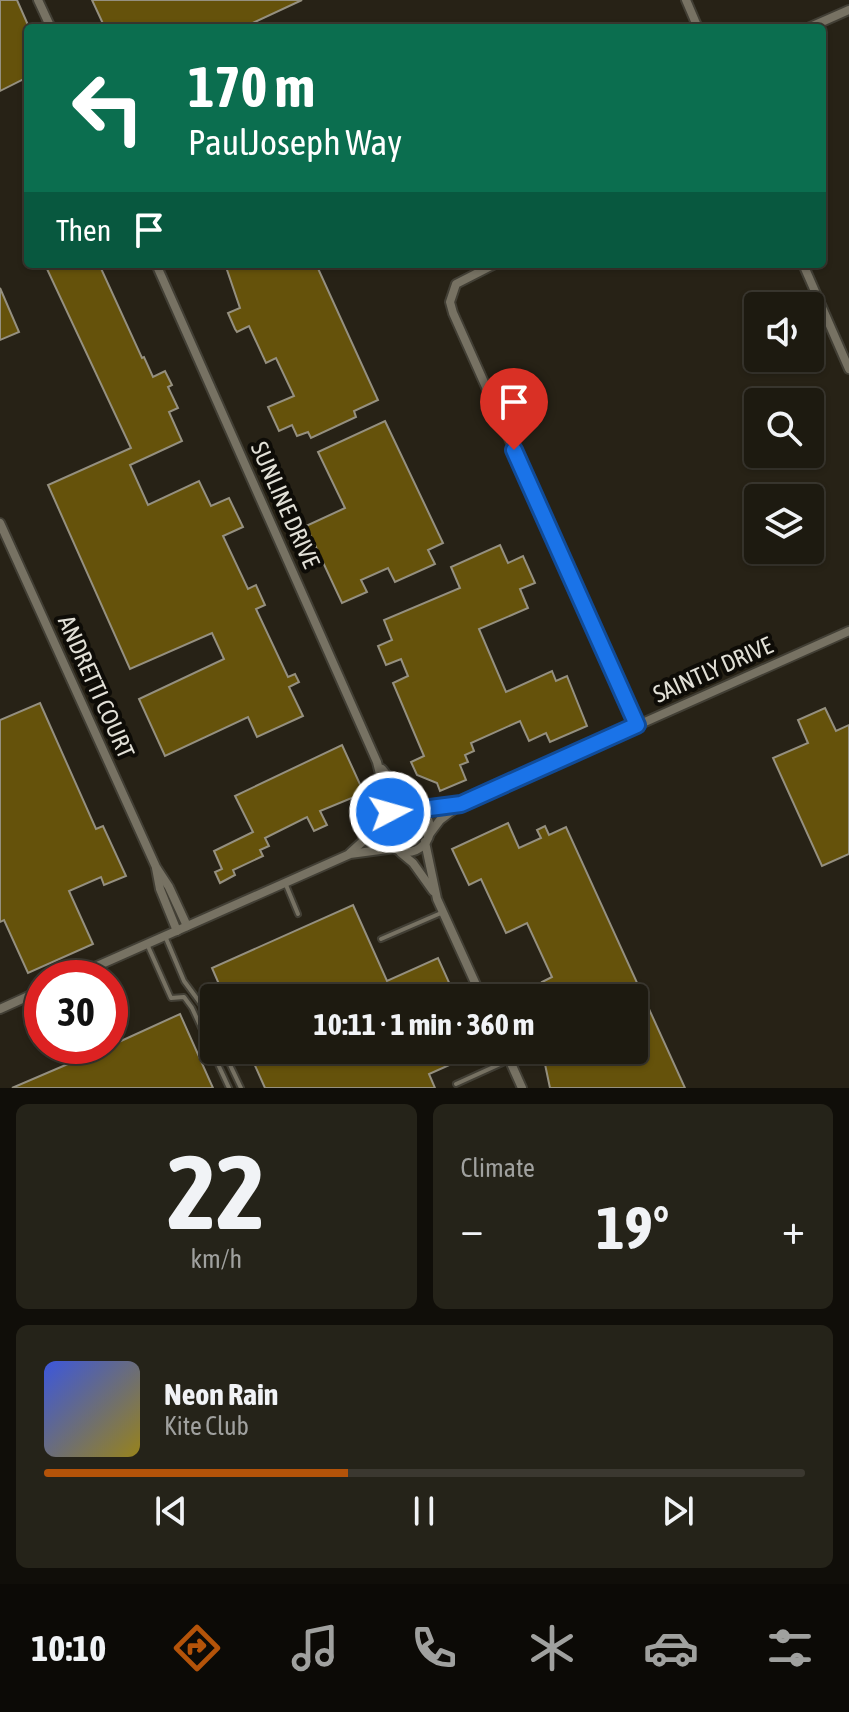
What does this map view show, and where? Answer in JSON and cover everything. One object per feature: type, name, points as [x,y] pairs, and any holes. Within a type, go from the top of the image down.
[{"type":"street","points":[[38,0],[49,24]]},
{"type":"street","points":[[686,0],[696,24]]},
{"type":"street","points":[[817,24],[849,10]]},
{"type":"street","name":"SUNLINE DRIVE","points":[[158,268],[377,762],[386,798],[385,821]]},
{"type":"street","points":[[487,268],[456,284],[450,302],[453,313],[637,725]]},
{"type":"street","points":[[805,268],[849,369]]},
{"type":"street","name":"ANDRETTI COURT","points":[[0,523],[156,867]]},
{"type":"street","name":"SAINTLY DRIVE","points":[[427,839],[440,820],[461,804],[849,631]]},
{"type":"street","name":"SUNLINE DRIVE","points":[[377,762],[398,792],[415,808]]},
{"type":"street","name":"SAINTLY DRIVE","points":[[415,808],[461,804]]},
{"type":"street","points":[[350,854],[398,807],[415,808],[427,818],[427,839],[437,899]]},
{"type":"street","points":[[385,821],[385,837],[419,870],[437,899],[476,984]]},
{"type":"street","points":[[111,960],[350,854],[397,849],[413,851],[427,839]]},
{"type":"street","points":[[156,867],[187,926]]},
{"type":"street","points":[[156,867],[160,889],[177,931]]},
{"type":"street","points":[[0,1009],[24,998]]},
{"type":"street","points":[[511,1064],[522,1088]]},
{"type":"lane","points":[[285,883],[298,914]]},
{"type":"lane","points":[[381,939],[443,912]]},
{"type":"lane","points":[[165,936],[184,981],[200,1003]]},
{"type":"lane","points":[[147,944],[171,998],[184,997],[192,1008],[229,1088]]},
{"type":"lane","points":[[230,1064],[241,1088]]},
{"type":"lane","points":[[456,1084],[500,1064]]},
{"type":"building","points":[[0,0],[17,0],[28,24],[24,24],[24,79],[0,91]]},
{"type":"building","points":[[92,0],[302,0],[251,24],[103,24]]},
{"type":"building","points":[[101,268],[153,377],[165,371],[172,385],[168,387],[178,408],[169,412],[182,441],[130,465],[148,505],[199,481],[211,506],[229,498],[243,527],[223,536],[248,589],[256,585],[265,605],[256,609],[288,677],[295,674],[299,682],[289,687],[303,716],[257,737],[248,717],[165,756],[139,699],[224,659],[212,633],[130,669],[48,485],[131,448],[47,269]]},
{"type":"building","points":[[226,268],[318,268],[378,400],[354,411],[356,417],[311,438],[308,432],[297,436],[292,425],[279,431],[268,407],[294,396],[276,358],[266,363],[249,326],[237,332],[235,329],[228,313],[240,308]]},
{"type":"building","points":[[0,288],[19,332],[0,340]]},
{"type":"building","points":[[385,421],[443,543],[428,550],[435,564],[395,582],[388,568],[361,580],[367,592],[342,603],[306,526],[345,508],[318,452]]},
{"type":"building","points":[[500,545],[508,563],[523,556],[535,583],[520,589],[528,608],[479,629],[506,692],[552,671],[556,681],[567,676],[587,726],[550,742],[546,733],[529,741],[520,721],[471,743],[474,751],[465,755],[468,762],[460,765],[466,780],[440,791],[437,783],[417,775],[411,762],[424,756],[393,683],[408,676],[401,659],[386,665],[378,646],[392,640],[384,620],[460,588],[451,567]]},
{"type":"building","points":[[40,703],[96,829],[103,826],[126,876],[104,885],[101,877],[69,891],[93,944],[57,960],[24,960],[24,964],[4,920],[0,922],[0,720]]},
{"type":"building","points":[[825,708],[836,731],[849,725],[849,854],[822,866],[773,758],[808,743],[798,720]]},
{"type":"building","points":[[342,745],[364,793],[320,811],[327,825],[314,831],[307,817],[265,838],[269,846],[260,850],[263,856],[233,870],[235,875],[220,883],[215,872],[222,869],[214,851],[253,832],[235,796]]},
{"type":"building","points":[[508,823],[519,848],[541,838],[537,830],[545,826],[549,835],[566,827],[638,984],[543,984],[552,977],[527,923],[506,933],[481,879],[469,885],[452,849]]},
{"type":"building","points":[[353,905],[387,981],[438,958],[450,984],[219,984],[212,968]]},
{"type":"building","points":[[648,1007],[685,1088],[550,1088],[545,1064],[648,1064]]},
{"type":"building","points":[[180,1014],[213,1088],[12,1088],[68,1064],[128,1064],[128,1038]]},
{"type":"building","points":[[254,1064],[452,1064],[429,1074],[435,1088],[265,1088]]},
{"type":"route","points":[[390,812],[403,806],[422,809],[461,804],[637,725],[514,450]]}]
